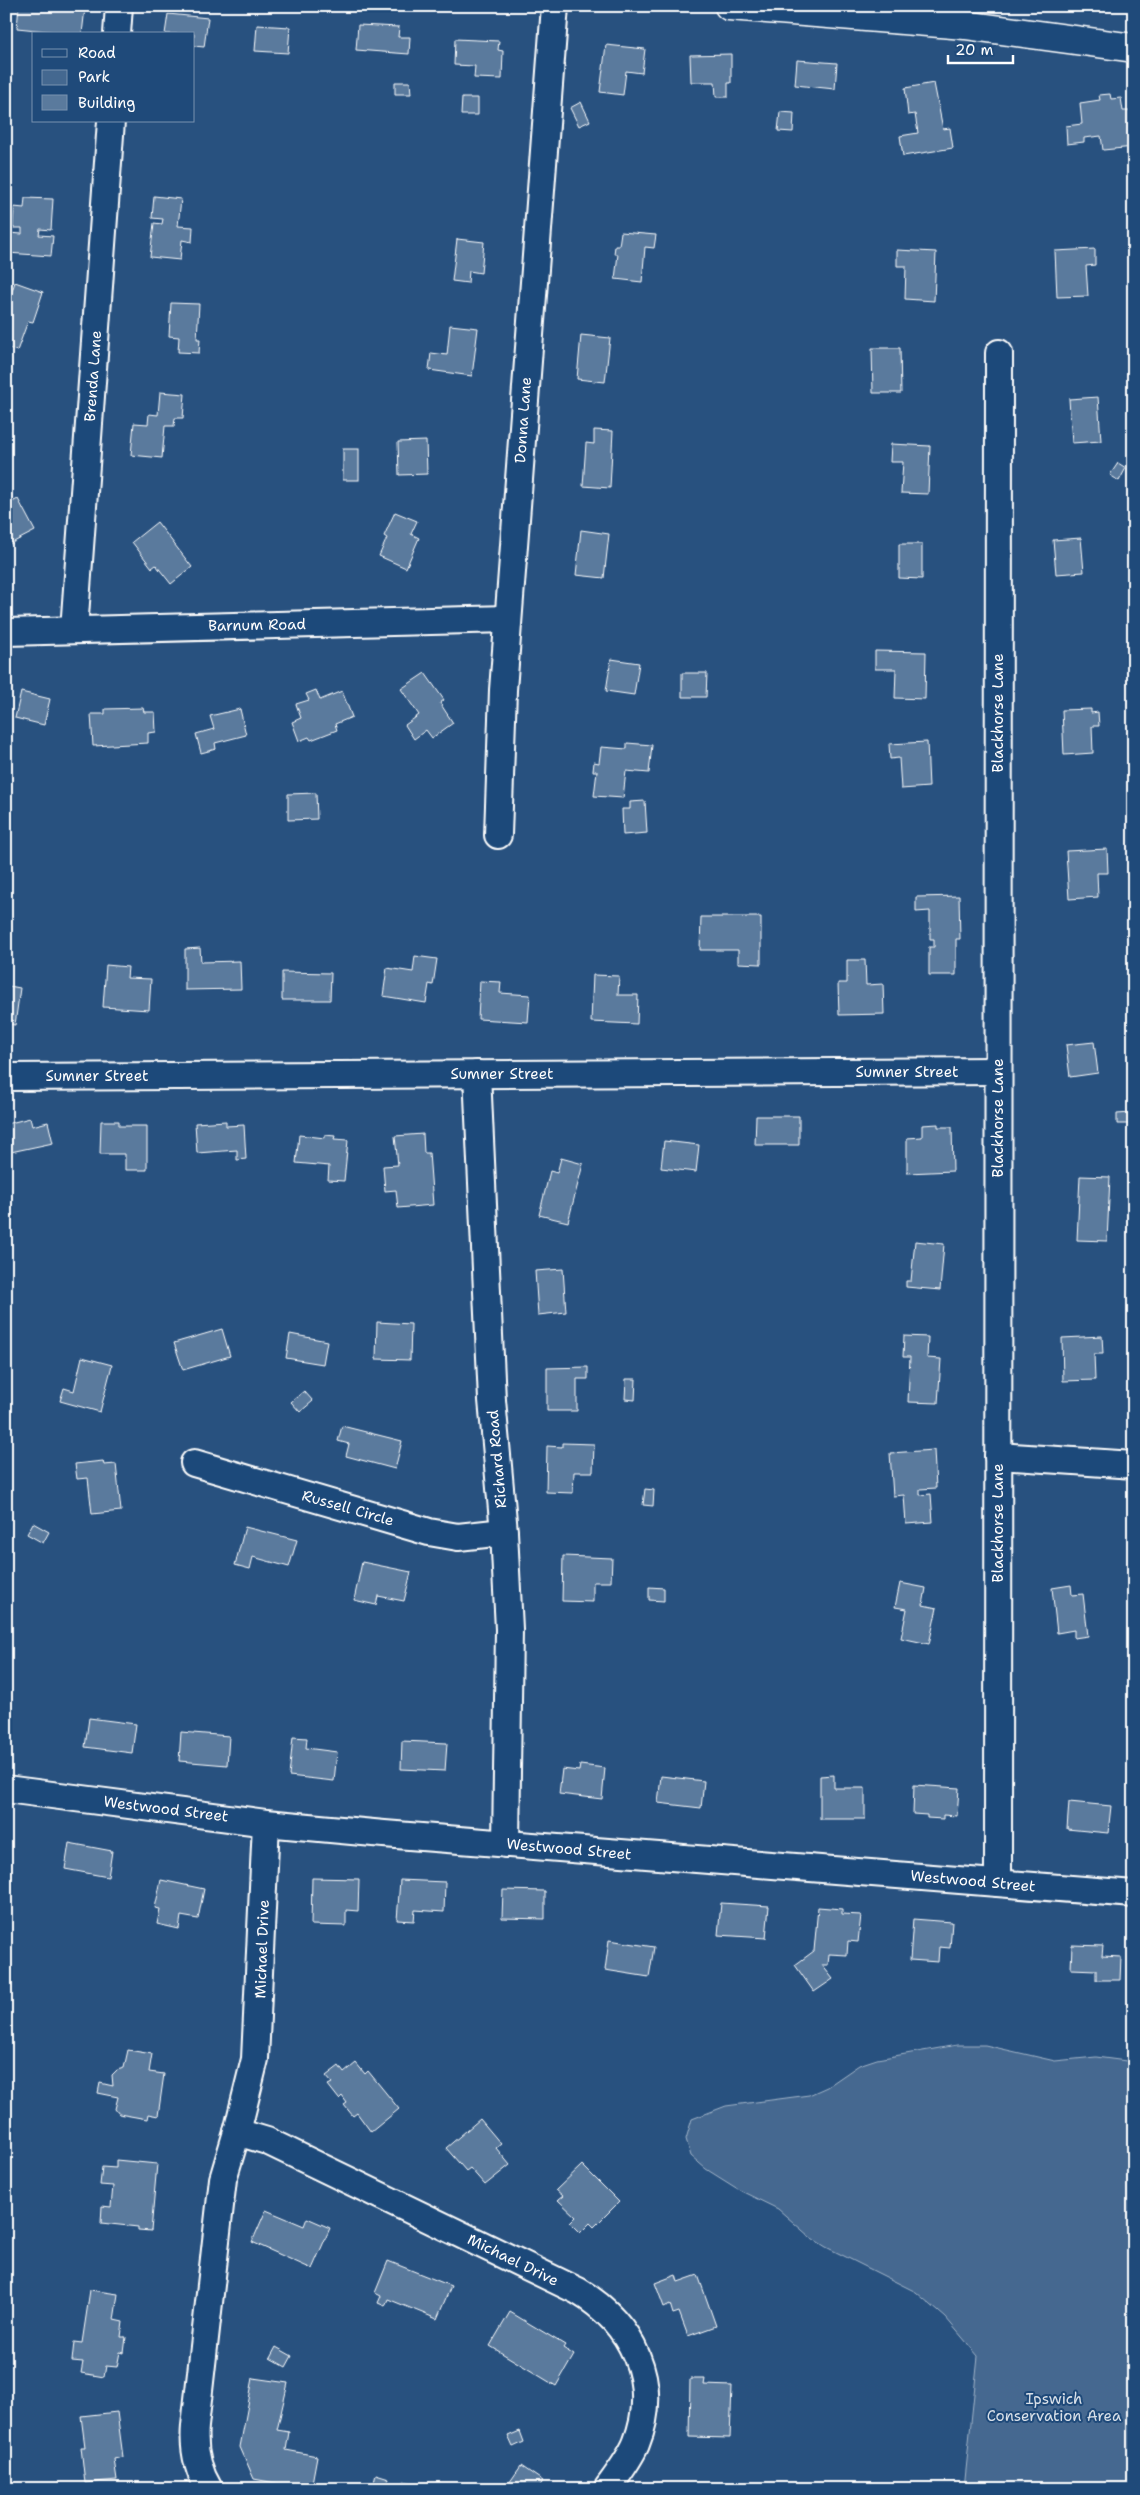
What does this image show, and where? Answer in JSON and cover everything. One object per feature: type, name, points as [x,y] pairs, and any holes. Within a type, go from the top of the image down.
[{"type":"street","points":[[117,32],[119,6]]},
{"type":"street","name":"Donna Lane","points":[[498,835],[508,619],[555,6]]},
{"type":"street","points":[[729,6],[965,25],[1134,48]]},
{"type":"street","name":"Brenda Lane","points":[[74,630],[111,122]]},
{"type":"street","name":"Blackhorse Lane","points":[[998,1883],[999,354]]},
{"type":"street","name":"Barnum Road","points":[[6,632],[508,619]]},
{"type":"street","name":"Sumner Street","points":[[6,1077],[998,1071]]},
{"type":"street","name":"Richard Road","points":[[477,1074],[492,1400],[504,1532],[510,1648],[506,1844]]},
{"type":"street","points":[[998,1456],[1134,1464]]},
{"type":"street","name":"Russell Circle","points":[[194,1463],[446,1535],[458,1537],[504,1532]]},
{"type":"street","name":"Westwood Street","points":[[6,1790],[266,1823],[1134,1894]]},
{"type":"street","name":"Michael Drive","points":[[209,2489],[201,2474],[196,2455],[195,2426],[223,2179],[238,2132],[255,2058],[266,1823]]},
{"type":"street","name":"Michael Drive","points":[[238,2132],[267,2141],[569,2287],[590,2298],[611,2315],[634,2349],[643,2376],[644,2403],[636,2444],[607,2489]]},
{"type":"green space","name":"Ipswich Conservation Area","points":[[957,2045],[985,2045],[1055,2061],[1096,2057],[1134,2062],[1134,2489],[964,2489],[978,2356],[946,2318],[916,2292],[826,2247],[810,2237],[778,2209],[741,2191],[706,2169],[691,2156],[686,2139],[692,2119],[726,2106],[809,2095],[827,2087],[859,2065],[877,2059]]},
{"type":"building","points":[[19,6],[85,8],[82,32],[57,32],[17,28]]},
{"type":"building","points":[[168,14],[208,18],[204,47],[195,46],[195,32],[165,32]]},
{"type":"building","points":[[257,25],[290,27],[288,53],[255,51]]},
{"type":"building","points":[[358,25],[399,27],[398,37],[410,37],[409,54],[356,50]]},
{"type":"building","points":[[455,39],[499,41],[498,50],[503,51],[502,79],[474,78],[475,66],[454,65]]},
{"type":"building","points":[[606,45],[645,49],[642,73],[626,71],[623,95],[600,92]]},
{"type":"building","points":[[731,54],[731,83],[728,83],[728,97],[716,97],[715,82],[691,82],[690,55]]},
{"type":"building","points":[[797,60],[837,63],[835,89],[795,85]]},
{"type":"building","points":[[395,82],[410,82],[411,94],[395,94]]},
{"type":"building","points":[[934,83],[943,129],[950,128],[953,148],[903,156],[900,136],[918,133],[915,114],[908,115],[905,88]]},
{"type":"building","points":[[1110,94],[1111,99],[1121,98],[1123,111],[1132,111],[1134,147],[1103,150],[1101,136],[1084,138],[1084,142],[1067,144],[1066,126],[1082,124],[1080,103],[1100,100],[1099,95]]},
{"type":"building","points":[[462,98],[478,98],[478,115],[461,115]]},
{"type":"building","points":[[581,102],[590,121],[579,126],[570,108]]},
{"type":"building","points":[[780,112],[794,113],[793,132],[778,131]]},
{"type":"building","points":[[154,196],[181,199],[178,226],[193,227],[192,242],[182,240],[180,260],[150,257],[154,223],[162,224],[163,219],[152,218]]},
{"type":"building","points":[[25,198],[53,199],[51,230],[40,229],[39,235],[53,236],[51,256],[7,253],[8,233],[22,234],[22,228],[13,228],[14,207],[24,208]]},
{"type":"building","points":[[621,232],[656,235],[654,248],[645,247],[642,282],[615,279],[618,254],[614,254],[615,246],[619,246]]},
{"type":"building","points":[[457,239],[484,242],[481,273],[469,271],[468,283],[452,281]]},
{"type":"building","points":[[1095,249],[1095,265],[1086,266],[1088,296],[1057,297],[1055,251]]},
{"type":"building","points":[[897,250],[936,252],[934,301],[905,299],[906,266],[897,266]]},
{"type":"building","points":[[15,282],[43,292],[33,322],[28,321],[17,351],[6,347],[6,292],[11,294]]},
{"type":"building","points":[[171,303],[199,304],[197,339],[200,339],[199,353],[178,352],[179,337],[169,336]]},
{"type":"building","points":[[450,325],[478,328],[472,376],[429,370],[431,353],[447,355]]},
{"type":"building","points":[[581,335],[610,338],[605,382],[577,379]]},
{"type":"building","points":[[872,348],[900,348],[901,393],[873,393]]},
{"type":"building","points":[[160,392],[185,394],[183,418],[175,418],[174,426],[165,426],[162,458],[131,455],[134,423],[148,424],[149,414],[158,415]]},
{"type":"building","points":[[1098,397],[1101,441],[1072,443],[1069,399]]},
{"type":"building","points":[[594,430],[613,431],[610,488],[583,486],[586,443],[594,444]]},
{"type":"building","points":[[426,441],[427,474],[399,475],[398,442]]},
{"type":"building","points":[[891,444],[930,446],[928,494],[901,493],[903,462],[890,462]]},
{"type":"building","points":[[343,449],[359,449],[359,480],[343,480]]},
{"type":"building","points":[[1118,463],[1126,468],[1119,481],[1110,475]]},
{"type":"building","points":[[18,499],[35,531],[6,546],[6,505]]},
{"type":"building","points":[[395,512],[417,521],[411,534],[419,538],[406,568],[379,556],[387,538],[384,536]]},
{"type":"building","points":[[157,522],[192,567],[171,584],[156,565],[152,568],[132,542]]},
{"type":"building","points":[[581,530],[609,534],[604,578],[576,575]]},
{"type":"building","points":[[1081,538],[1084,572],[1056,574],[1053,540]]},
{"type":"building","points":[[899,544],[922,544],[922,579],[899,578]]},
{"type":"building","points":[[875,651],[926,652],[925,699],[895,698],[896,669],[875,669]]},
{"type":"building","points":[[611,659],[639,663],[634,695],[606,691]]},
{"type":"building","points":[[425,673],[444,700],[440,703],[453,723],[432,738],[426,730],[414,739],[405,725],[419,715],[401,689]]},
{"type":"building","points":[[682,673],[707,673],[706,697],[682,697]]},
{"type":"building","points":[[316,690],[320,700],[342,691],[352,717],[335,724],[337,730],[311,740],[309,737],[299,741],[292,722],[301,718],[296,704],[309,700],[306,694]]},
{"type":"building","points":[[21,692],[50,699],[44,725],[15,718]]},
{"type":"building","points":[[143,708],[144,712],[155,712],[156,732],[148,733],[148,743],[93,746],[91,714],[105,714],[105,709]]},
{"type":"building","points":[[240,709],[246,735],[215,743],[216,749],[201,753],[196,734],[214,729],[210,716]]},
{"type":"building","points":[[1091,709],[1091,713],[1098,712],[1099,726],[1092,726],[1093,753],[1064,755],[1062,710]]},
{"type":"building","points":[[927,742],[929,787],[901,789],[899,758],[890,759],[889,744]]},
{"type":"building","points":[[627,743],[652,745],[649,773],[626,771],[623,798],[594,796],[597,771],[593,771],[594,762],[599,763],[601,747],[627,749]]},
{"type":"building","points":[[1128,745],[1134,745],[1134,763],[1130,763]]},
{"type":"building","points":[[316,793],[317,819],[288,820],[288,794]]},
{"type":"building","points":[[645,801],[647,833],[623,835],[622,809],[630,809],[630,802]]},
{"type":"building","points":[[1107,849],[1108,873],[1097,873],[1098,897],[1069,899],[1066,851]]},
{"type":"building","points":[[959,896],[960,939],[956,939],[956,975],[929,975],[929,947],[934,947],[934,939],[930,939],[930,911],[916,912],[916,897]]},
{"type":"building","points":[[701,917],[761,917],[761,964],[738,963],[738,950],[700,950]]},
{"type":"building","points":[[200,948],[201,962],[240,961],[241,989],[185,990],[185,949]]},
{"type":"building","points":[[415,956],[437,959],[433,985],[429,984],[426,1003],[383,996],[387,968],[413,972]]},
{"type":"building","points":[[847,960],[865,960],[866,985],[883,984],[884,1014],[839,1015],[838,983],[847,983]]},
{"type":"building","points":[[106,965],[128,967],[127,978],[151,979],[149,1010],[103,1007]]},
{"type":"building","points":[[282,972],[331,973],[330,1000],[282,1000]]},
{"type":"building","points":[[593,975],[619,976],[618,995],[638,995],[637,1024],[591,1022]]},
{"type":"building","points":[[480,981],[501,982],[500,993],[530,995],[528,1022],[478,1019]]},
{"type":"building","points":[[9,986],[20,988],[15,1025],[6,1024],[6,995]]},
{"type":"building","points":[[1094,1042],[1098,1073],[1070,1077],[1066,1045]]},
{"type":"building","points":[[1131,1113],[1132,1124],[1117,1124],[1117,1114]]},
{"type":"building","points":[[756,1116],[799,1116],[799,1145],[755,1145]]},
{"type":"building","points":[[30,1118],[32,1126],[48,1122],[53,1143],[6,1153],[6,1124]]},
{"type":"building","points":[[101,1121],[119,1121],[119,1126],[147,1126],[147,1170],[125,1170],[125,1154],[100,1154]]},
{"type":"building","points":[[226,1121],[226,1126],[244,1125],[246,1159],[237,1160],[237,1150],[197,1153],[195,1123]]},
{"type":"building","points":[[938,1124],[938,1127],[952,1127],[953,1171],[907,1173],[907,1138],[922,1137],[922,1125]]},
{"type":"building","points":[[423,1134],[424,1153],[429,1153],[433,1205],[398,1208],[396,1190],[385,1191],[383,1166],[398,1165],[395,1136]]},
{"type":"building","points":[[299,1135],[325,1138],[325,1135],[335,1136],[334,1139],[348,1140],[344,1181],[328,1180],[329,1166],[296,1163]]},
{"type":"building","points":[[664,1141],[699,1145],[696,1172],[661,1168]]},
{"type":"building","points":[[561,1158],[583,1164],[568,1222],[539,1215],[550,1171],[557,1173]]},
{"type":"building","points":[[1080,1176],[1110,1177],[1107,1241],[1077,1240]]},
{"type":"building","points":[[915,1241],[944,1244],[940,1290],[906,1287],[906,1281],[911,1281]]},
{"type":"building","points":[[563,1269],[566,1312],[538,1315],[535,1271]]},
{"type":"building","points":[[377,1322],[411,1324],[410,1360],[376,1359]]},
{"type":"building","points":[[222,1329],[230,1356],[183,1370],[174,1343]]},
{"type":"building","points":[[290,1334],[327,1341],[323,1364],[286,1358]]},
{"type":"building","points":[[904,1336],[928,1337],[927,1358],[941,1359],[938,1403],[908,1402],[910,1357],[903,1357]]},
{"type":"building","points":[[1102,1336],[1103,1354],[1094,1354],[1095,1380],[1063,1381],[1062,1338]]},
{"type":"building","points":[[82,1357],[112,1365],[100,1412],[60,1401],[64,1388],[74,1391]]},
{"type":"building","points":[[588,1367],[588,1379],[577,1379],[577,1411],[547,1411],[547,1368]]},
{"type":"building","points":[[626,1379],[636,1379],[635,1400],[625,1399]]},
{"type":"building","points":[[304,1391],[313,1401],[300,1412],[291,1402]]},
{"type":"building","points":[[342,1426],[402,1441],[395,1469],[346,1456],[349,1444],[338,1441]]},
{"type":"building","points":[[562,1443],[594,1444],[593,1472],[574,1472],[573,1493],[546,1492],[547,1446],[562,1447]]},
{"type":"building","points":[[934,1450],[936,1488],[920,1489],[920,1495],[931,1494],[933,1522],[906,1524],[904,1495],[893,1496],[890,1453]]},
{"type":"building","points":[[103,1461],[104,1465],[116,1464],[121,1511],[92,1514],[88,1478],[77,1479],[75,1464]]},
{"type":"building","points":[[645,1489],[654,1490],[653,1506],[643,1505]]},
{"type":"building","points":[[33,1523],[49,1532],[43,1543],[27,1534]]},
{"type":"building","points":[[245,1527],[297,1540],[289,1567],[253,1557],[250,1569],[235,1565]]},
{"type":"building","points":[[563,1556],[612,1558],[611,1582],[593,1582],[593,1602],[562,1601]]},
{"type":"building","points":[[362,1562],[411,1572],[404,1601],[378,1596],[376,1605],[354,1600]]},
{"type":"building","points":[[900,1583],[926,1588],[923,1605],[937,1608],[929,1644],[901,1638],[907,1609],[895,1607]]},
{"type":"building","points":[[1071,1585],[1072,1595],[1083,1594],[1088,1636],[1074,1638],[1074,1630],[1057,1633],[1052,1588]]},
{"type":"building","points":[[649,1587],[664,1588],[664,1601],[649,1600]]},
{"type":"building","points":[[89,1718],[136,1724],[132,1753],[85,1747]]},
{"type":"building","points":[[181,1732],[229,1736],[227,1765],[179,1761]]},
{"type":"building","points":[[293,1737],[307,1738],[306,1748],[337,1752],[334,1781],[289,1776]]},
{"type":"building","points":[[402,1741],[447,1743],[445,1771],[401,1769]]},
{"type":"building","points":[[580,1765],[605,1768],[602,1799],[559,1794],[562,1769],[579,1771]]},
{"type":"building","points":[[834,1775],[834,1788],[865,1788],[865,1819],[820,1819],[820,1776]]},
{"type":"building","points":[[661,1776],[704,1781],[701,1808],[658,1803]]},
{"type":"building","points":[[914,1785],[959,1788],[957,1816],[943,1815],[943,1819],[927,1818],[927,1815],[913,1814]]},
{"type":"building","points":[[1069,1802],[1111,1806],[1108,1833],[1067,1829]]},
{"type":"building","points":[[69,1843],[112,1851],[108,1877],[65,1869]]},
{"type":"building","points":[[312,1878],[359,1879],[358,1911],[346,1910],[346,1926],[311,1925]]},
{"type":"building","points":[[161,1880],[204,1889],[198,1919],[181,1916],[179,1929],[157,1924],[160,1909],[155,1908]]},
{"type":"building","points":[[400,1880],[445,1882],[444,1912],[415,1910],[414,1921],[397,1920]]},
{"type":"building","points":[[503,1890],[545,1891],[545,1919],[502,1918]]},
{"type":"building","points":[[721,1903],[769,1906],[766,1938],[718,1935]]},
{"type":"building","points":[[818,1907],[842,1909],[842,1914],[861,1915],[858,1942],[848,1941],[847,1955],[829,1954],[828,1965],[822,1965],[833,1979],[814,1992],[795,1965],[814,1951]]},
{"type":"building","points":[[913,1919],[952,1922],[950,1948],[939,1947],[938,1962],[910,1960]]},
{"type":"building","points":[[609,1940],[654,1947],[649,1977],[605,1970]]},
{"type":"building","points":[[1072,1945],[1103,1946],[1102,1956],[1121,1957],[1120,1980],[1096,1980],[1096,1970],[1071,1969]]},
{"type":"building","points":[[128,2050],[152,2054],[149,2072],[164,2074],[158,2116],[148,2114],[147,2119],[119,2114],[115,2109],[118,2097],[98,2093],[100,2083],[113,2086],[112,2075],[117,2070],[124,2068]]},
{"type":"building","points":[[356,2063],[365,2074],[368,2071],[399,2109],[371,2132],[357,2113],[353,2116],[344,2105],[347,2103],[342,2096],[339,2099],[328,2085],[332,2083],[326,2076],[339,2066],[344,2073]]},
{"type":"building","points":[[480,2119],[501,2144],[496,2148],[510,2165],[485,2185],[470,2168],[466,2171],[446,2148]]},
{"type":"building","points":[[116,2160],[157,2164],[151,2231],[138,2230],[138,2227],[101,2223],[102,2206],[111,2207],[113,2186],[100,2185],[102,2167],[116,2168]]},
{"type":"building","points":[[582,2165],[619,2202],[594,2227],[590,2223],[580,2233],[570,2223],[576,2217],[558,2200],[563,2196],[556,2190]]},
{"type":"building","points":[[266,2210],[304,2226],[307,2218],[330,2228],[312,2269],[252,2242]]},
{"type":"building","points":[[388,2261],[451,2286],[437,2319],[388,2299],[385,2306],[378,2303],[381,2296],[375,2293]]},
{"type":"building","points":[[676,2275],[678,2282],[698,2275],[716,2326],[688,2336],[679,2312],[673,2314],[670,2304],[664,2307],[655,2283]]},
{"type":"building","points":[[90,2290],[118,2294],[114,2320],[123,2322],[121,2337],[126,2337],[124,2353],[120,2352],[117,2367],[106,2366],[104,2377],[81,2373],[83,2362],[72,2361],[74,2342],[82,2343]]},
{"type":"building","points":[[510,2312],[565,2345],[563,2348],[574,2355],[556,2386],[490,2346]]},
{"type":"building","points":[[276,2347],[292,2356],[286,2367],[270,2358]]},
{"type":"building","points":[[253,2378],[288,2383],[277,2430],[289,2432],[286,2450],[317,2456],[312,2483],[308,2482],[307,2489],[254,2479],[240,2447]]},
{"type":"building","points":[[690,2379],[705,2379],[704,2385],[732,2386],[730,2438],[689,2437]]},
{"type":"building","points":[[117,2412],[123,2457],[114,2459],[117,2480],[85,2483],[81,2447],[85,2447],[81,2416]]},
{"type":"building","points":[[520,2431],[524,2442],[513,2447],[508,2436]]},
{"type":"building","points":[[521,2466],[543,2481],[538,2489],[505,2489]]},
{"type":"building","points":[[376,2474],[389,2478],[386,2489],[361,2489],[362,2484],[373,2487]]},
{"type":"building","points":[[404,2481],[422,2485],[421,2489],[402,2489]]}]
